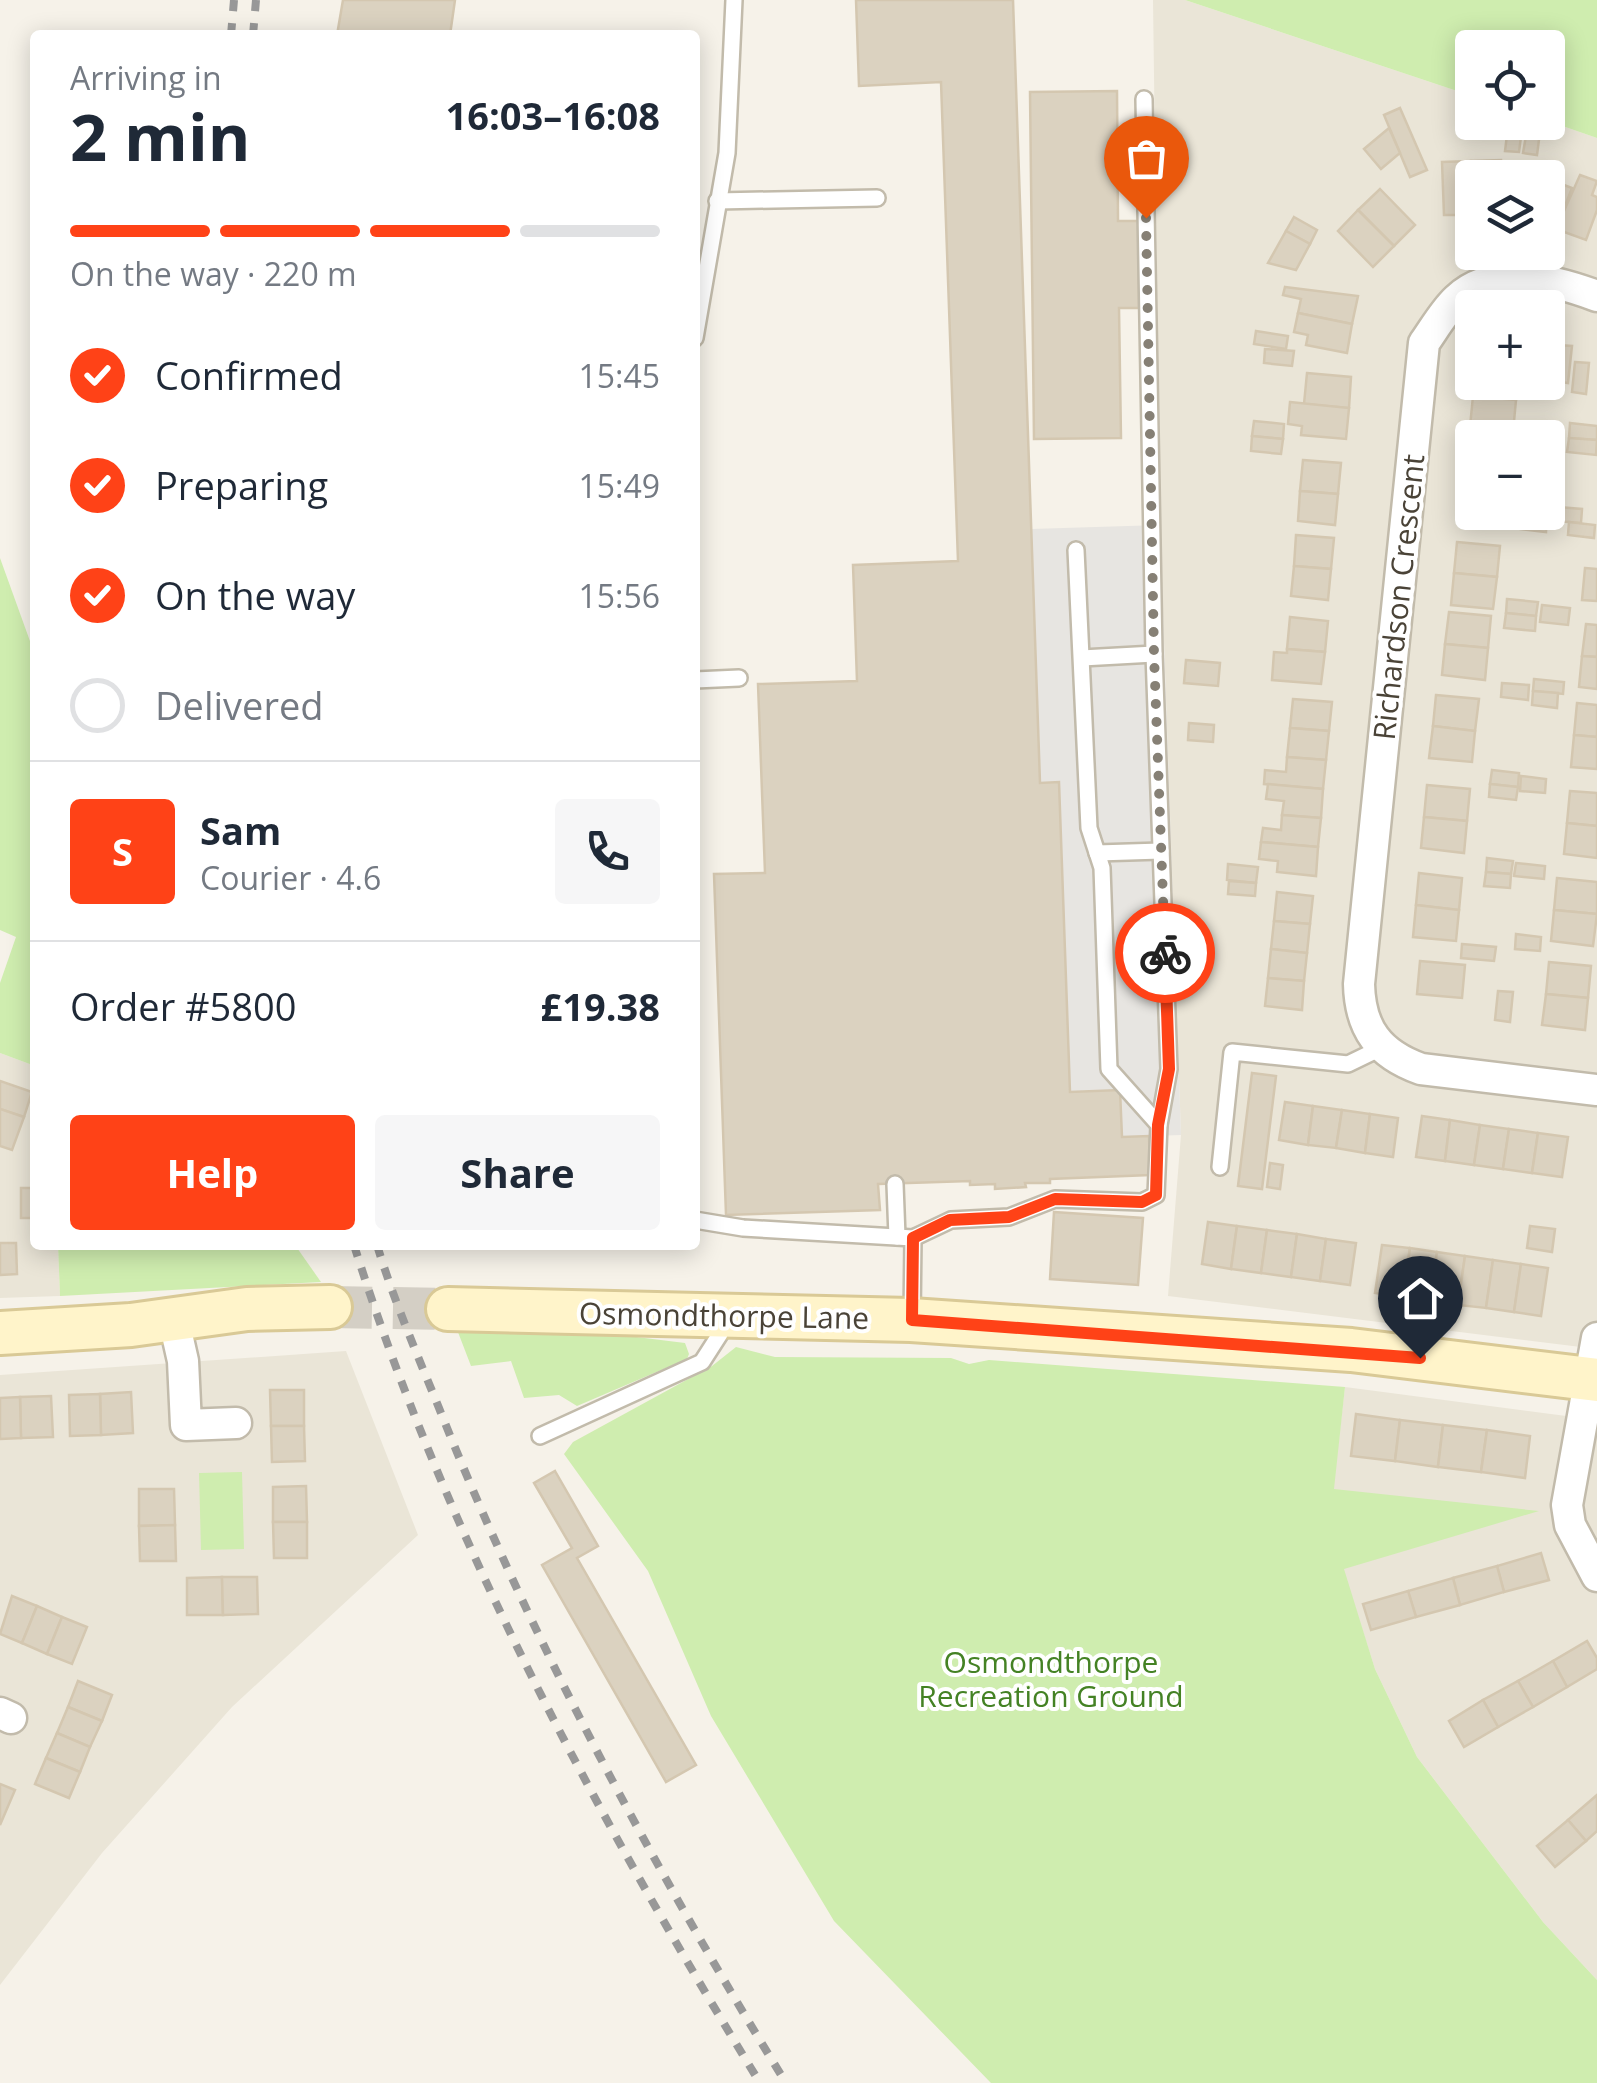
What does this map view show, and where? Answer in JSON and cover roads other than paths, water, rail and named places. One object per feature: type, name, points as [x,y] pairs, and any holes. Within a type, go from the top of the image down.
[{"type":"street","name":"Richardson Crescent","points":[[1380,1048],[1367,1029],[1358,984],[1424,343],[1458,297],[1510,276],[1569,286],[1597,296]]},
{"type":"street","points":[[1380,1048],[1421,1069],[1597,1090]]},
{"type":"street","points":[[0,1334],[174,1321],[248,1309],[330,1307]]},
{"type":"street","name":"Osmondthorpe Lane","points":[[448,1309],[912,1320],[1351,1350],[1594,1380]]},
{"type":"street","points":[[174,1321],[183,1361],[186,1425],[236,1422]]},
{"type":"street","points":[[1597,1338],[1594,1380],[1566,1506],[1570,1526],[1597,1576]]},
{"type":"lane","points":[[700,307],[727,152],[734,0]]},
{"type":"lane","points":[[700,1221],[743,1228],[905,1237],[950,1220],[1009,1217],[1055,1199],[1142,1202],[1156,1195],[1158,1125],[1169,1069],[1154,654],[1144,99]]},
{"type":"lane","points":[[717,201],[877,198]]},
{"type":"lane","points":[[1076,550],[1089,828],[1102,868],[1109,1068],[1158,1125]]},
{"type":"lane","points":[[1082,658],[1154,654]]},
{"type":"lane","points":[[700,680],[739,678]]},
{"type":"lane","points":[[1097,853],[1161,851]]},
{"type":"lane","points":[[1220,1167],[1232,1052],[1348,1064],[1380,1048]]},
{"type":"lane","points":[[895,1184],[905,1237],[912,1320]]},
{"type":"lane","points":[[540,1436],[702,1362],[720,1334],[724,1313]]},
{"type":"tunnel","points":[[330,1307],[448,1309]]},
{"type":"railway","points":[[231,30],[234,0]]},
{"type":"railway","points":[[253,30],[256,0]]},
{"type":"railway","points":[[356,1250],[434,1463],[532,1676],[642,1883],[760,2083]]},
{"type":"railway","points":[[379,1250],[475,1496],[555,1668],[689,1920],[786,2083]]},
{"type":"park label","name":"Osmondthorpe Recreation Ground","points":[[1051,1678]]}]
